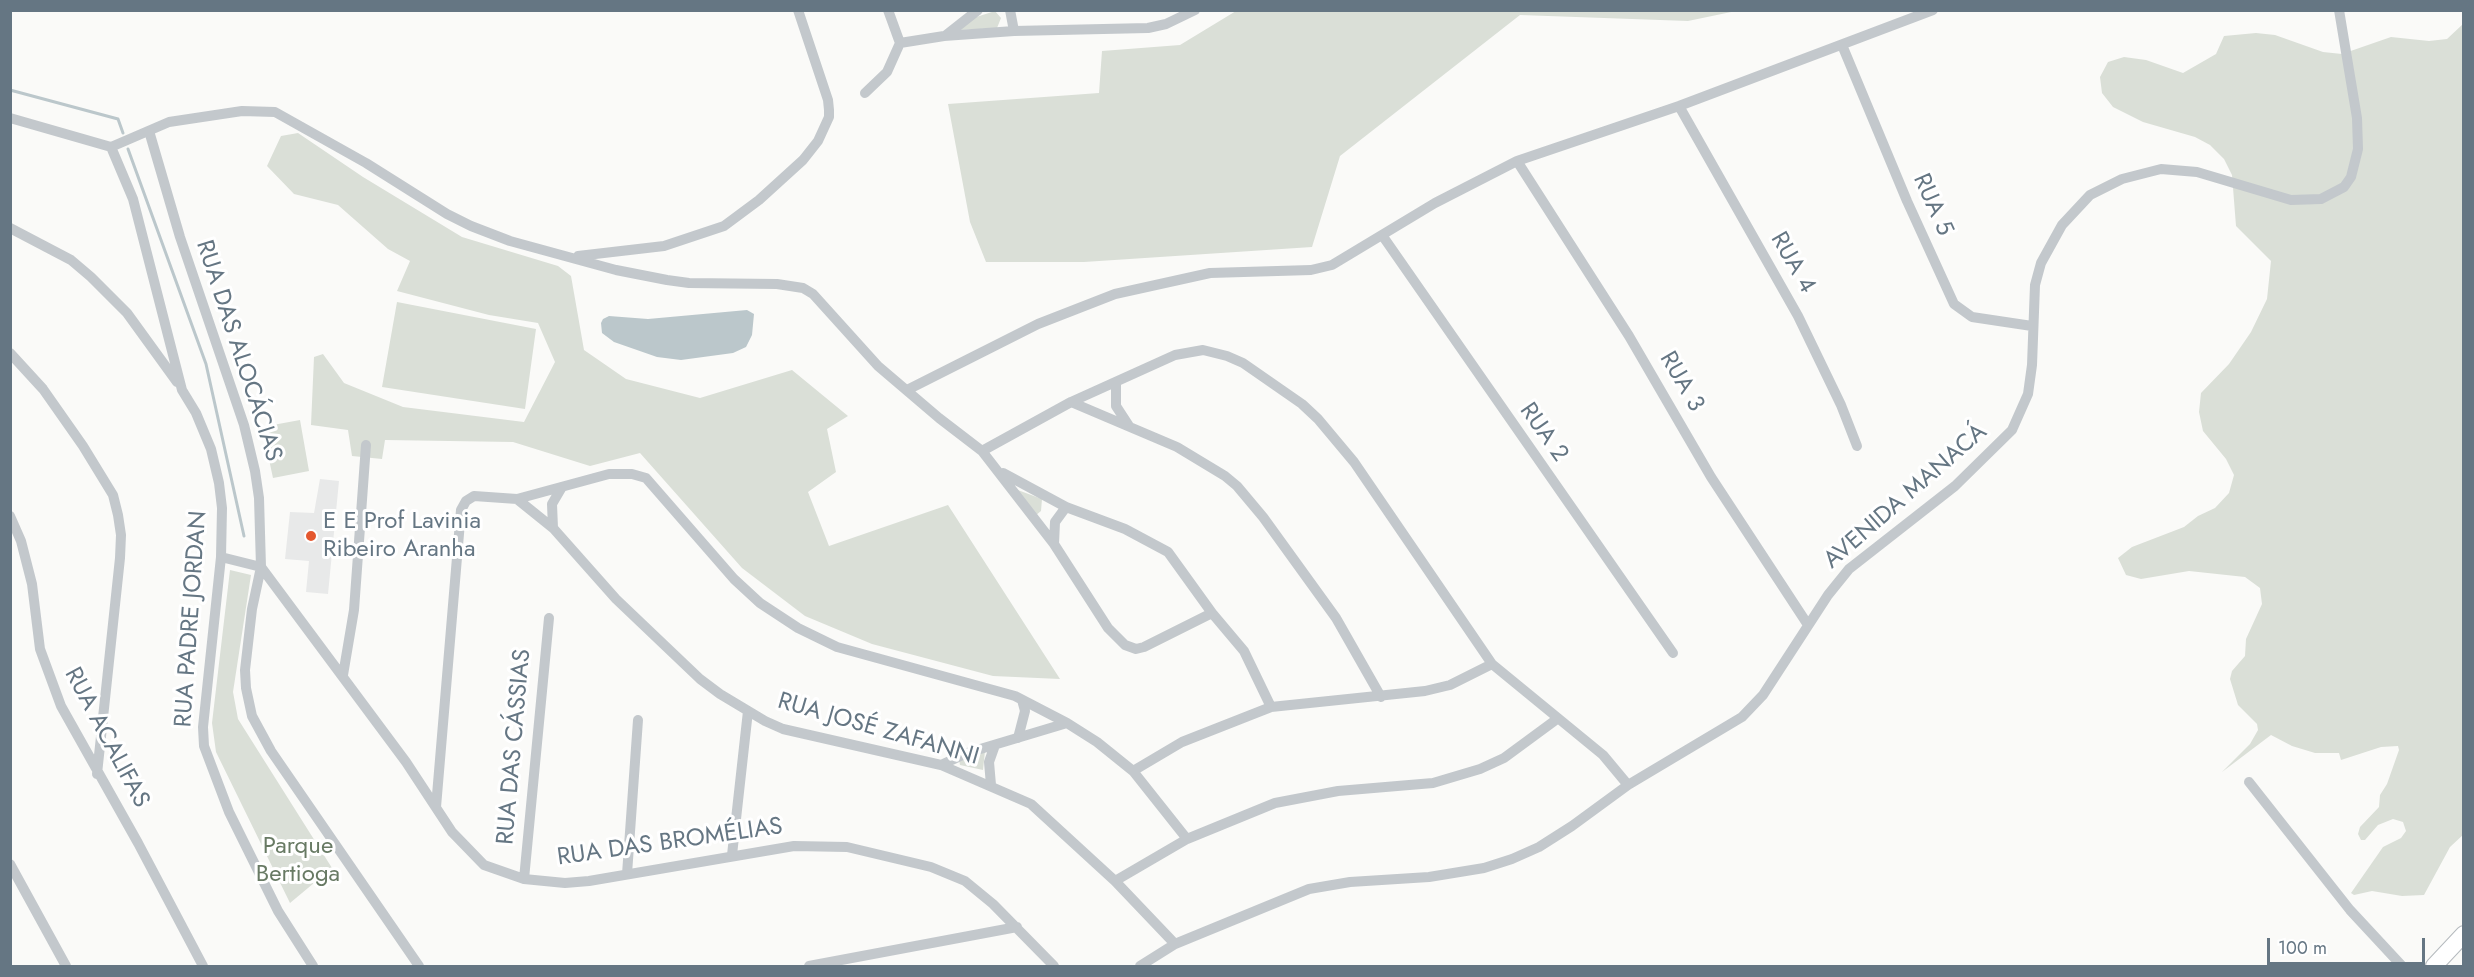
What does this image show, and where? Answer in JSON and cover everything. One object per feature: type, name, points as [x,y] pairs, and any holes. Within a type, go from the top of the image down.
[{"type":"main road","points":[[2434,966],[2462,939]]},
{"type":"street","points":[[571,256],[664,246],[724,226],[759,200],[802,160],[818,141],[829,117],[829,110],[828,100],[798,10]]},
{"type":"street","points":[[865,93],[887,72],[900,43],[888,10]]},
{"type":"street","points":[[944,36],[978,10]]},
{"type":"street","points":[[1010,10],[1014,31]]},
{"type":"street","points":[[900,43],[944,36],[1014,31],[1148,28],[1166,24],[1194,10]]},
{"type":"street","points":[[907,390],[976,352],[1092,301],[1210,273],[1322,268],[1339,262],[1435,203],[1517,161],[1679,106],[1933,10]]},
{"type":"street","name":"AVENIDA MANACÁ","points":[[1140,966],[1175,944],[1309,889],[1350,882],[1429,877],[1484,868],[1512,859],[1539,847],[1628,785],[1742,717],[1763,695],[1783,668],[1808,625],[1850,569],[1955,486],[2012,430],[2028,394],[2032,365],[2035,285],[2050,246],[2075,208],[2106,185],[2140,172],[2160,169],[2197,172],[2291,200],[2321,199],[2344,187],[2351,177],[2358,149],[2357,118],[2339,10]]},
{"type":"street","name":"RUA 5","points":[[1842,45],[1907,201],[1954,304],[1972,317],[2032,326]]},
{"type":"street","name":"RUA 4","points":[[1679,106],[1798,315],[1836,394],[1857,446]]},
{"type":"street","points":[[10,118],[111,147],[169,122],[242,111],[275,112],[293,120],[471,226],[510,241],[616,270],[688,284],[777,284],[803,288],[813,294],[878,366],[982,451],[1054,544],[1108,628],[1130,647],[1144,647],[1212,613]]},
{"type":"street","name":"RUA DAS ALOCÁCIAS","points":[[149,131],[180,237],[250,446],[260,498],[261,567],[252,609],[245,670],[252,716],[277,760],[419,966]]},
{"type":"street","name":"RUA PADRE JORDAN","points":[[111,147],[133,199],[182,390],[196,413],[216,468],[222,508],[220,556],[203,727],[204,746],[229,812],[268,891],[313,966]]},
{"type":"street","name":"RUA 3","points":[[1517,161],[1640,354],[1717,487],[1808,625]]},
{"type":"street","points":[[10,228],[71,260],[108,292],[148,340],[182,390]]},
{"type":"street","name":"RUA 2","points":[[1382,235],[1672,653]]},
{"type":"street","points":[[148,340],[167,330]]},
{"type":"street","points":[[982,451],[1071,402],[1175,355],[1203,350],[1227,356],[1281,388],[1318,419],[1354,462],[1492,664],[1603,755],[1628,785]]},
{"type":"street","points":[[10,353],[43,389],[83,446],[112,495],[118,515],[121,535],[120,558],[97,774]]},
{"type":"street","points":[[1116,382],[1116,406],[1129,427]]},
{"type":"street","points":[[1071,402],[1177,447],[1225,476],[1242,491],[1336,618],[1381,697]]},
{"type":"street","points":[[343,675],[354,610],[366,445]]},
{"type":"street","points":[[1000,472],[1066,507],[1125,529],[1168,552],[1212,613],[1244,651],[1271,707]]},
{"type":"street","points":[[436,807],[459,515],[463,505],[474,496],[517,499],[609,474],[632,474],[646,478],[734,579],[760,603],[798,628],[837,647],[1022,700],[1067,723],[1097,742],[1133,771],[1187,839]]},
{"type":"street","points":[[553,528],[552,504],[562,487]]},
{"type":"street","name":"RUA JOSÉ ZAFANNI","points":[[517,499],[553,528],[616,599],[700,679],[748,711],[783,729],[941,765],[1031,804],[1115,881],[1175,944]]},
{"type":"street","points":[[1054,544],[1055,522],[1066,507]]},
{"type":"street","name":"RUA ACALIFAS","points":[[10,516],[26,557],[40,649],[49,678],[97,774],[138,843],[203,966]]},
{"type":"street","points":[[220,556],[261,567]]},
{"type":"street","name":"RUA DAS BROMÉLIAS","points":[[261,567],[343,675],[459,841],[484,865],[524,879],[565,883],[794,846],[829,845],[898,859],[953,874],[1017,927],[1054,966]]},
{"type":"street","name":"RUA DAS CÁSSIAS","points":[[524,879],[549,618]]},
{"type":"street","points":[[1133,771],[1182,742],[1271,707],[1295,703],[1381,697],[1450,685],[1492,664]]},
{"type":"street","points":[[1018,738],[1025,711],[1022,700]]},
{"type":"street","points":[[732,855],[748,711]]},
{"type":"street","points":[[1115,881],[1187,839],[1294,797],[1416,786],[1455,778],[1504,758],[1557,719]]},
{"type":"street","points":[[627,874],[638,720]]},
{"type":"street","points":[[941,765],[995,745],[1067,723]]},
{"type":"street","points":[[991,785],[989,762],[995,745]]},
{"type":"street","points":[[2249,782],[2350,910],[2402,966]]},
{"type":"street","points":[[10,864],[66,966]]},
{"type":"street","points":[[809,966],[1017,927]]},
{"type":"shaded area","points":[[747,310],[754,314],[752,335],[746,347],[733,353],[681,360],[657,357],[614,342],[602,333],[601,323],[609,316],[648,319]]},
{"type":"shaded area","name":"E E Prof Lavinia Ribeiro Aranha","points":[[320,479],[339,481],[328,594],[306,592],[309,561],[285,559],[290,512],[314,513]]},
{"type":"green space","points":[[995,11],[1001,18],[997,28],[961,30],[967,20]]},
{"type":"green space","points":[[1236,11],[1736,11],[1688,21],[1520,15],[1340,156],[1312,247],[1084,262],[986,262],[970,222],[948,104],[1099,93],[1102,51],[1180,45]]},
{"type":"green space","points":[[2463,24],[2464,834],[2450,847],[2424,895],[2402,896],[2372,891],[2354,895],[2351,893],[2383,847],[2401,838],[2406,831],[2403,822],[2393,819],[2378,825],[2365,840],[2361,840],[2358,834],[2360,827],[2379,807],[2380,795],[2387,784],[2399,750],[2398,746],[2381,747],[2341,760],[2339,753],[2315,753],[2292,746],[2271,735],[2222,772],[2250,744],[2258,730],[2257,724],[2238,705],[2230,679],[2232,671],[2245,656],[2246,639],[2262,604],[2260,588],[2245,577],[2189,571],[2141,579],[2126,575],[2118,558],[2132,547],[2184,527],[2198,516],[2215,508],[2229,493],[2234,475],[2226,459],[2203,431],[2199,412],[2201,393],[2229,364],[2251,332],[2267,299],[2271,261],[2236,226],[2232,175],[2224,159],[2210,145],[2195,137],[2143,122],[2113,107],[2102,93],[2100,77],[2108,62],[2124,57],[2146,60],[2183,73],[2216,54],[2224,36],[2256,33],[2275,35],[2323,52],[2342,54],[2391,37],[2429,41],[2447,39]]},
{"type":"green space","points":[[298,133],[363,177],[462,237],[558,266],[571,276],[584,350],[626,379],[700,398],[792,370],[848,416],[827,429],[836,472],[808,492],[829,546],[948,505],[1060,679],[993,676],[872,644],[805,616],[742,568],[640,453],[590,466],[513,442],[385,440],[382,459],[352,456],[348,430],[311,425],[314,357],[323,354],[344,383],[403,407],[524,422],[555,362],[538,323],[489,315],[397,291],[410,261],[388,249],[338,205],[294,194],[267,166],[281,136]]},
{"type":"green space","points":[[397,302],[536,329],[525,409],[382,387]]},
{"type":"green space","points":[[300,420],[309,471],[273,478],[262,427]]},
{"type":"green space","points":[[1015,489],[1042,499],[1041,511],[1035,516]]},
{"type":"green space","name":"Parque Bertioga","points":[[230,570],[251,575],[233,692],[238,719],[332,868],[290,903],[216,752],[212,723]]},
{"type":"green space","points":[[985,751],[983,770],[960,765],[959,760]]},
{"type":"waterway","points":[[10,90],[118,119],[123,133]]},
{"type":"waterway","points":[[128,149],[206,364],[244,536]]},
{"type":"place","name":"E E Prof Lavinia Ribeiro Aranha","points":[[311,536]]}]
